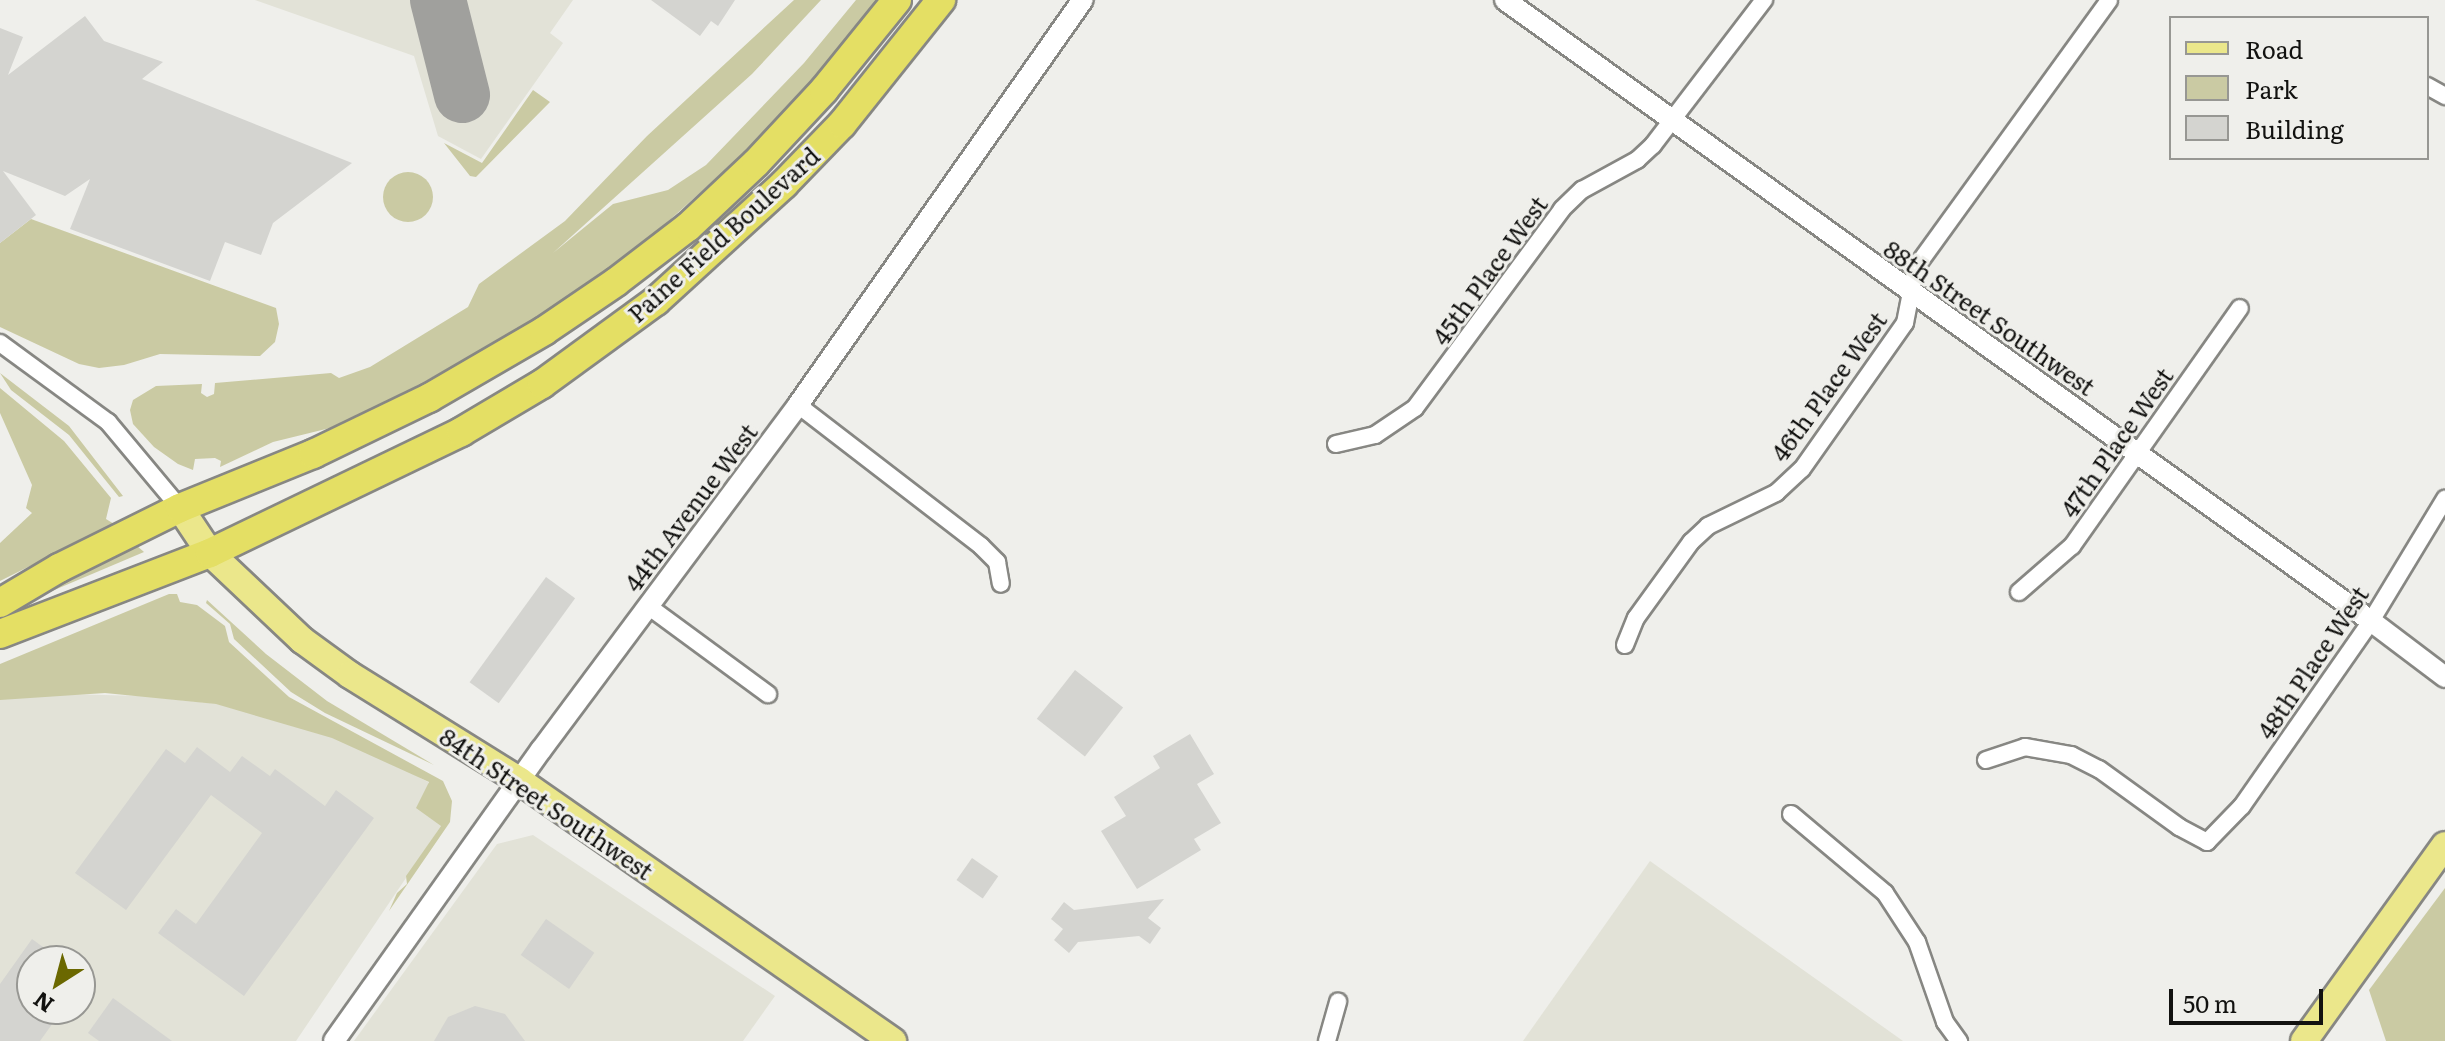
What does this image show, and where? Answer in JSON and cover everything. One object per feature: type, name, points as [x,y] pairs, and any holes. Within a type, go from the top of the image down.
[{"type":"highway","name":"Paine Field Boulevard","points":[[180,508],[313,454],[429,398],[544,331],[616,282],[688,227],[756,163],[824,90],[897,0]]},
{"type":"highway","name":"Paine Field Boulevard","points":[[210,553],[461,432],[542,384],[656,301],[784,184],[842,124],[941,0]]},
{"type":"highway","points":[[0,603],[59,568],[180,508]]},
{"type":"highway","points":[[0,634],[210,553]]},
{"type":"main road","name":"84th Street Southwest","points":[[180,508],[210,553],[302,640],[350,675],[520,781],[893,1041]]},
{"type":"main road","points":[[2304,1041],[2445,845]]},
{"type":"street","name":"44th Avenue West","points":[[334,1041],[520,781],[798,405],[1083,0]]},
{"type":"street","name":"88th Street Southwest","points":[[1505,0],[2445,677]]},
{"type":"street","name":"45th Place West","points":[[1336,444],[1375,435],[1415,408],[1572,198],[1637,160],[1672,123],[1764,0]]},
{"type":"street","name":"46th Place West","points":[[1625,645],[1636,618],[1691,542],[1708,526],[1776,493],[1802,469],[1905,323],[1916,267],[2109,0]]},
{"type":"street","name":"47th Place West","points":[[2019,592],[2072,546],[2240,308]]},
{"type":"street","name":"84th Street Southwest","points":[[0,343],[108,422],[180,508]]},
{"type":"street","points":[[798,405],[981,546],[997,562],[1001,584]]},
{"type":"street","name":"48th Place West","points":[[1986,760],[2025,747],[2071,755],[2099,769],[2179,827],[2207,842],[2242,806],[2371,621],[2445,499]]},
{"type":"street","points":[[648,606],[768,694]]},
{"type":"street","points":[[1791,814],[1885,893],[1917,942],[1945,1022],[1959,1041]]},
{"type":"street","points":[[1327,1041],[1338,1002]]},
{"type":"shaded area","points":[[255,0],[573,0],[550,33],[563,43],[481,159],[438,136],[414,56]]},
{"type":"shaded area","points":[[28,693],[142,696],[248,707],[347,740],[428,782],[441,826],[296,1041],[0,1041],[0,699]]},
{"type":"shaded area","points":[[533,835],[775,996],[743,1041],[354,1041],[497,844]]},
{"type":"shaded area","points":[[1650,861],[1903,1041],[1523,1041]]},
{"type":"green space","points":[[794,0],[821,0],[752,74],[553,253],[613,204],[668,190],[706,165],[804,63],[856,0],[877,0],[817,76],[743,154],[653,235],[572,294],[500,340],[382,405],[330,428],[273,442],[220,467],[221,461],[215,458],[195,459],[193,470],[178,464],[154,447],[133,424],[130,410],[133,400],[156,386],[202,384],[201,393],[207,397],[214,394],[215,383],[331,373],[339,378],[370,367],[468,307],[479,284],[565,221],[647,136]]},
{"type":"green space","points":[[533,90],[550,102],[476,177],[470,176],[444,143],[482,163]]},
{"type":"green space","points":[[408,172],[426,179],[433,197],[426,215],[408,222],[390,215],[383,197],[390,179]]},
{"type":"green space","points":[[31,219],[276,308],[279,324],[275,342],[260,356],[160,354],[124,365],[99,368],[79,364],[0,327],[0,243]]},
{"type":"green space","points":[[0,373],[69,426],[123,496],[119,497],[69,435],[11,390]]},
{"type":"green space","points":[[0,388],[64,441],[111,498],[106,519],[114,524],[0,581],[0,543],[32,513],[26,508],[32,485],[0,413]]},
{"type":"green space","points":[[136,545],[144,552],[0,613],[0,610]]},
{"type":"green space","points":[[169,594],[177,594],[180,602],[197,605],[225,626],[229,642],[289,697],[443,781],[452,801],[450,822],[389,911],[397,893],[407,884],[406,876],[441,826],[416,808],[429,782],[332,738],[216,704],[105,693],[0,700],[0,664]]},
{"type":"green space","points":[[207,600],[266,654],[327,701],[434,765],[325,713],[291,692],[234,639],[230,624],[206,603]]},
{"type":"green space","points":[[2445,888],[2445,1041],[2386,1041],[2369,990]]},
{"type":"building","points":[[651,0],[735,0],[718,26],[711,21],[700,36]]},
{"type":"building","points":[[85,16],[104,41],[163,62],[142,79],[352,163],[273,223],[261,255],[225,242],[210,281],[70,229],[90,179],[65,196],[3,171],[36,215],[0,243],[0,28],[23,37],[8,75]]},
{"type":"building","points":[[546,577],[575,598],[499,703],[470,682]]},
{"type":"building","points":[[1075,670],[1123,708],[1085,756],[1037,719]]},
{"type":"building","points":[[1190,734],[1214,774],[1197,784],[1221,823],[1194,839],[1201,850],[1137,889],[1101,831],[1126,816],[1114,797],[1160,768],[1153,756]]},
{"type":"building","points":[[197,747],[230,772],[242,756],[270,776],[275,769],[325,806],[336,790],[374,818],[244,996],[158,933],[176,909],[196,924],[262,833],[211,795],[126,910],[75,873],[166,749],[185,763]]},
{"type":"building","points":[[972,858],[998,876],[983,898],[957,880]]},
{"type":"building","points":[[1164,899],[1148,918],[1161,928],[1150,944],[1139,936],[1078,942],[1069,953],[1054,940],[1063,929],[1051,919],[1064,902],[1074,910]]},
{"type":"building","points":[[546,919],[594,953],[569,989],[521,955]]},
{"type":"building","points":[[16,962],[16,1025],[52,1025],[40,1041],[0,1041],[0,984]]},
{"type":"building","points":[[113,998],[172,1041],[99,1041],[88,1033]]},
{"type":"building","points":[[475,1006],[505,1014],[525,1041],[434,1041],[448,1017]]},
{"type":"taxiway","points":[[438,0],[462,95]]}]
